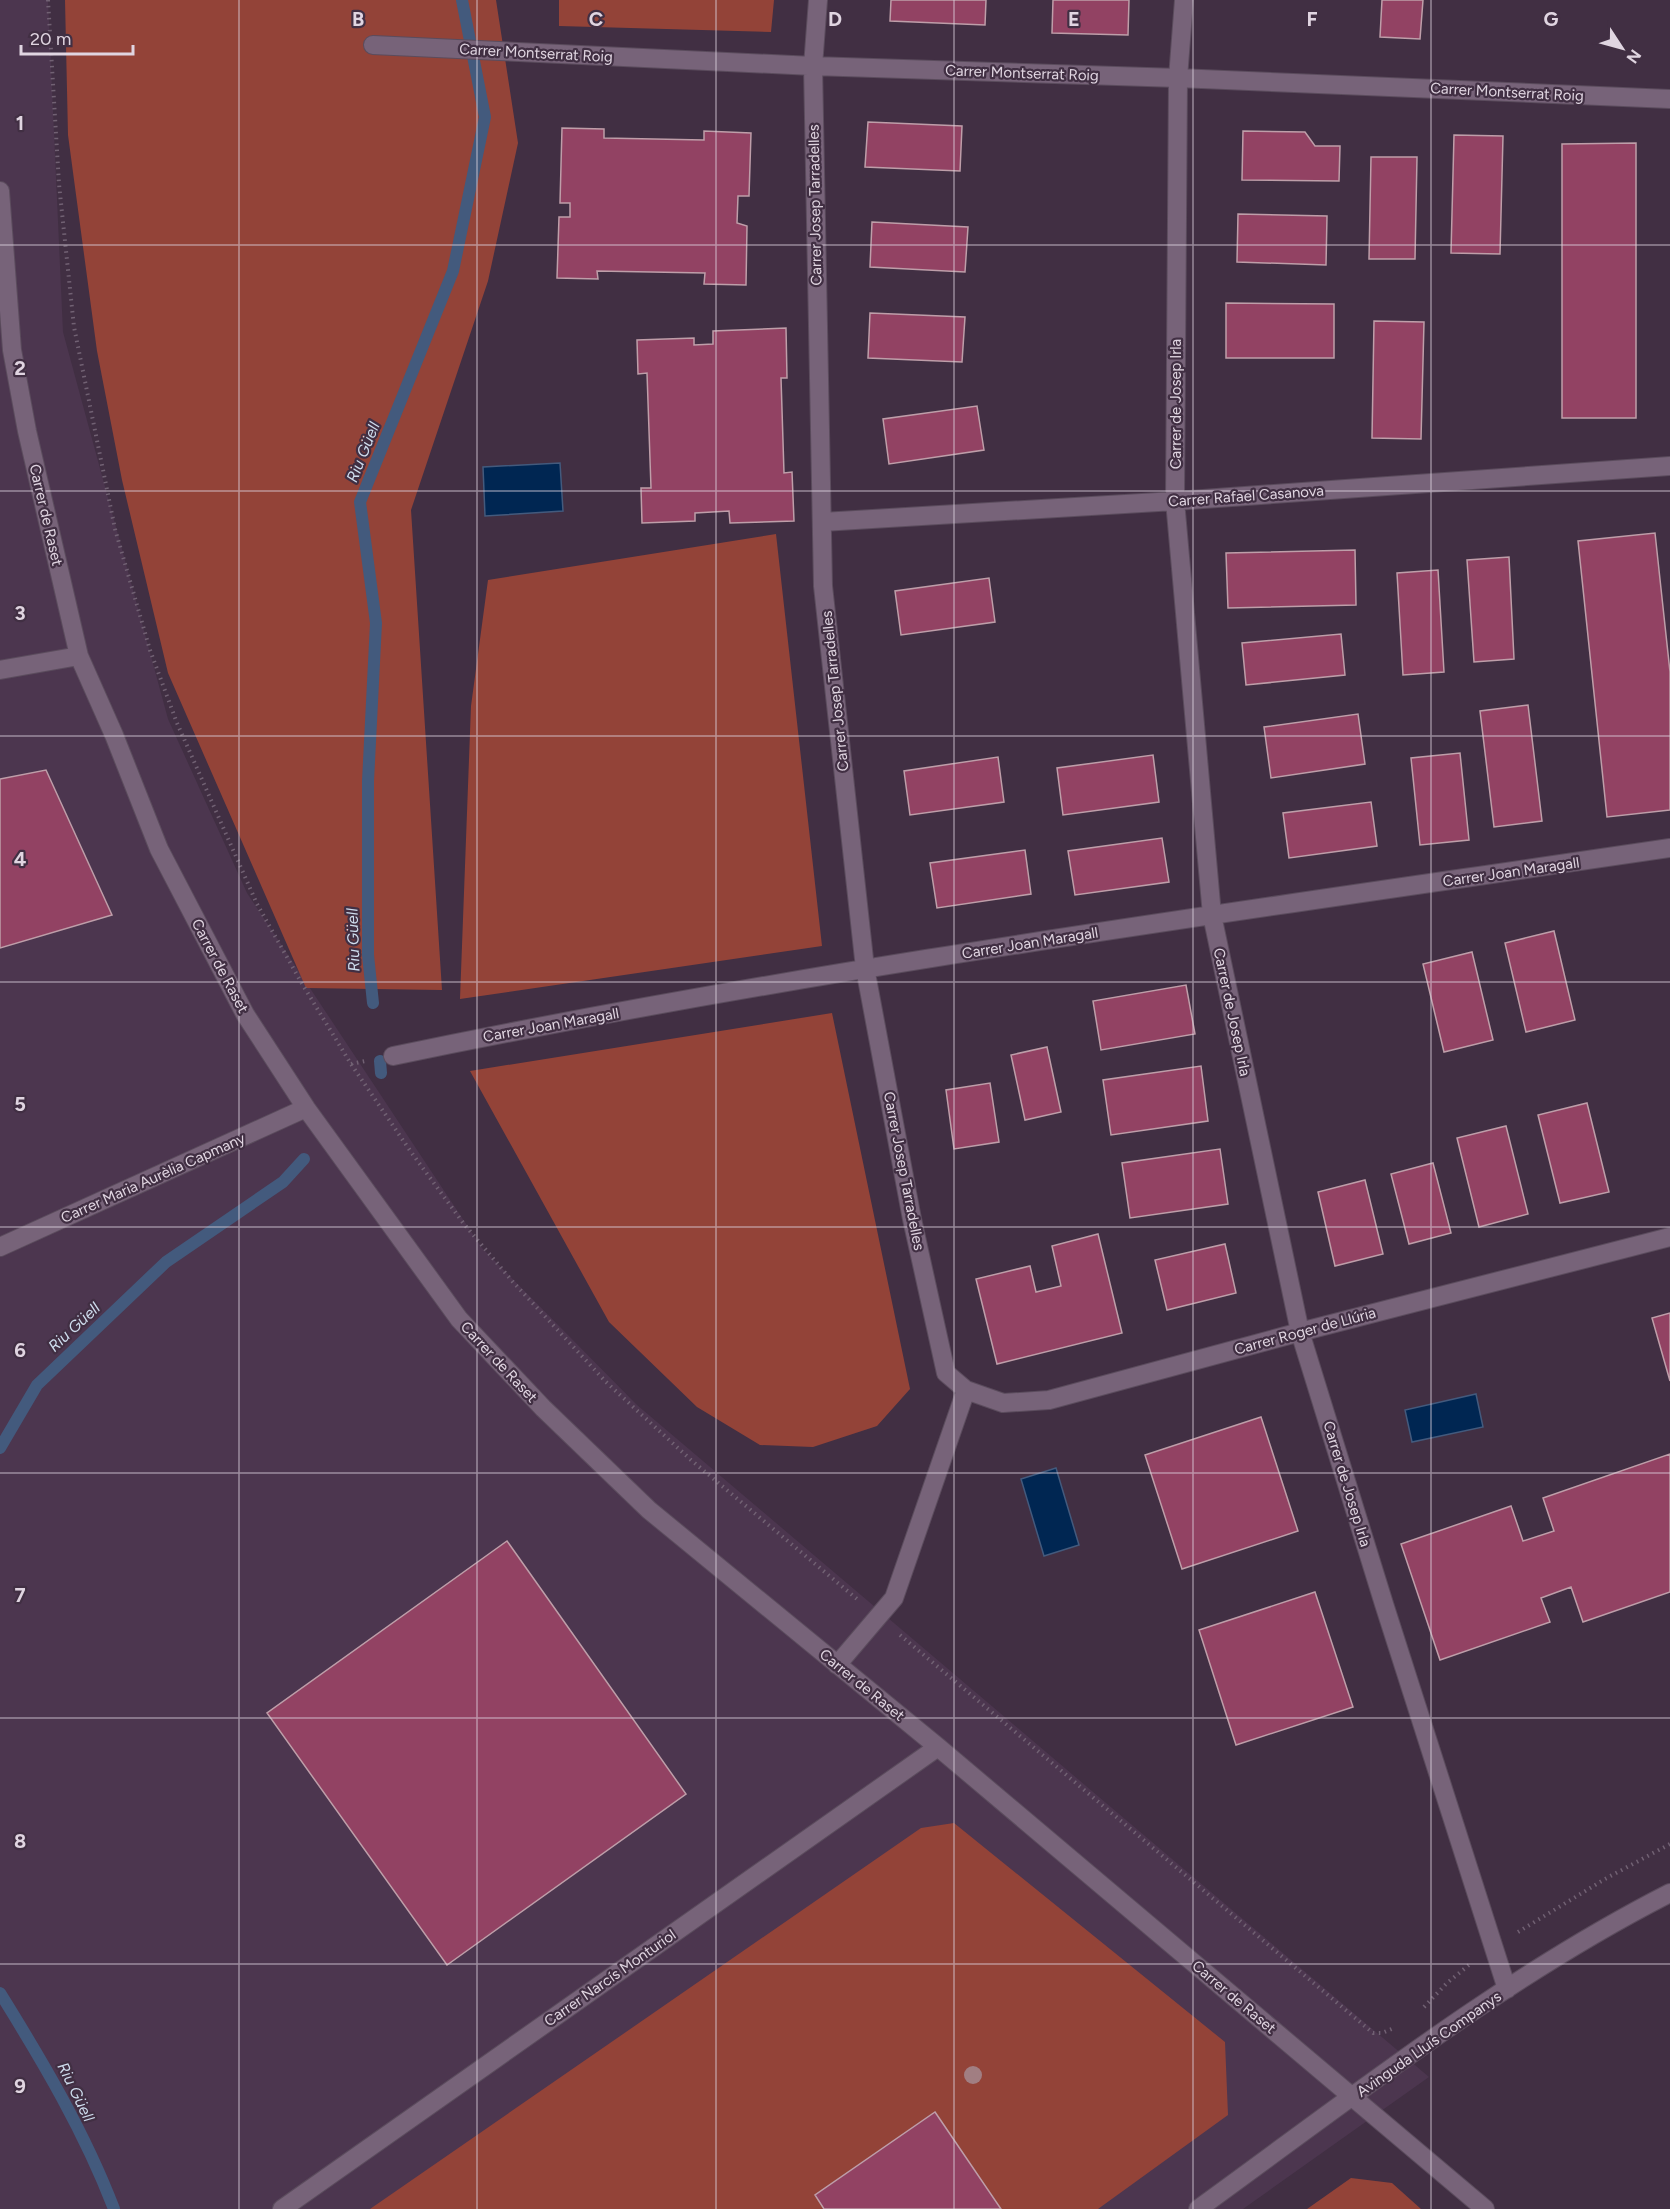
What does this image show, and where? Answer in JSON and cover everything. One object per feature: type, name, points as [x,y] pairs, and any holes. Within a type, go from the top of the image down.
[{"type":"street","name":"Carrer Josep Tarradelles","points":[[818,0],[813,66],[823,586],[865,968],[912,1219],[946,1373]]},
{"type":"street","name":"Carrer de Josep Irla","points":[[1184,0],[1178,78],[1175,501],[1212,915],[1300,1332],[1507,1989]]},
{"type":"street","name":"Carrer Montserrat Roig","points":[[373,45],[813,66],[1178,78],[1670,99]]},
{"type":"street","name":"Carrer de Raset","points":[[0,191],[12,350],[27,431],[79,656],[114,735],[159,849],[245,1014],[306,1108],[459,1319],[543,1408],[649,1510],[938,1747],[1485,2209]]},
{"type":"street","name":"Carrer Rafael Casanova","points":[[822,522],[1175,501],[1670,466]]},
{"type":"street","points":[[0,670],[79,656]]},
{"type":"street","name":"Carrer Joan Maragall","points":[[393,1056],[466,1040],[865,968],[1670,848]]},
{"type":"street","name":"Carrer Maria Aurèlia Capmany","points":[[0,1247],[306,1108]]},
{"type":"street","name":"Carrer Roger de Llúria","points":[[946,1373],[966,1390],[1003,1402],[1049,1400],[1300,1332],[1670,1237]]},
{"type":"street","points":[[837,1665],[894,1598],[966,1390]]},
{"type":"street","name":"Carrer Narcís Monturiol","points":[[282,2209],[938,1747]]},
{"type":"street","name":"Avinguda Lluís Companys","points":[[1198,2209],[1507,1989],[1625,1916],[1670,1893]]},
{"type":"path","points":[[48,0],[59,184],[74,327],[115,529],[150,650],[177,723],[257,904],[351,1064],[464,1224],[513,1282],[606,1382],[691,1460],[1341,2007]]},
{"type":"shaded area","points":[[0,0],[48,0],[63,332],[168,719],[247,893],[482,1248],[637,1405],[1429,2077],[1243,2209],[0,2209]]},
{"type":"shaded area","points":[[65,0],[496,0],[518,143],[488,281],[411,510],[442,990],[306,988],[168,673],[122,480],[97,351],[68,135]]},
{"type":"shaded area","points":[[559,0],[774,0],[771,32],[559,26]]},
{"type":"shaded area","points":[[776,534],[822,946],[460,999],[471,706],[488,580]]},
{"type":"shaded area","points":[[832,1013],[910,1389],[877,1426],[813,1447],[760,1445],[697,1407],[609,1322],[470,1071]]},
{"type":"shaded area","points":[[954,1823],[1225,2042],[1228,2115],[1098,2209],[370,2209],[921,1828]]},
{"type":"shaded area","points":[[1351,2178],[1392,2183],[1421,2209],[1307,2209]]},
{"type":"water","points":[[560,463],[563,511],[485,516],[483,467]]},
{"type":"water","points":[[1476,1394],[1483,1427],[1412,1442],[1405,1410]]},
{"type":"water","points":[[1056,1468],[1079,1545],[1044,1556],[1021,1479]]},
{"type":"building","points":[[891,0],[986,0],[985,25],[890,21]]},
{"type":"building","points":[[1053,0],[1129,0],[1128,35],[1052,33]]},
{"type":"building","points":[[1382,0],[1423,0],[1420,39],[1380,37]]},
{"type":"building","points":[[868,122],[962,126],[960,171],[865,167]]},
{"type":"building","points":[[562,128],[604,129],[604,138],[704,140],[704,131],[751,133],[749,196],[738,196],[737,223],[747,226],[746,285],[704,284],[705,273],[597,271],[598,279],[557,278],[559,217],[570,217],[570,203],[560,203]]},
{"type":"building","points":[[1243,131],[1305,132],[1315,146],[1340,146],[1339,181],[1242,180]]},
{"type":"building","points":[[1454,135],[1503,136],[1500,254],[1451,253]]},
{"type":"building","points":[[1636,143],[1636,418],[1562,418],[1562,144]]},
{"type":"building","points":[[1371,157],[1417,157],[1415,259],[1369,259]]},
{"type":"building","points":[[1238,214],[1327,216],[1326,265],[1237,262]]},
{"type":"building","points":[[872,222],[968,227],[965,272],[870,267]]},
{"type":"building","points":[[1226,303],[1334,304],[1334,358],[1226,358]]},
{"type":"building","points":[[870,313],[965,317],[962,362],[868,358]]},
{"type":"building","points":[[1374,321],[1424,322],[1421,439],[1372,438]]},
{"type":"building","points":[[786,328],[787,378],[781,378],[784,473],[792,472],[794,521],[730,523],[729,511],[695,513],[695,521],[642,523],[641,488],[651,488],[647,373],[638,374],[637,340],[694,338],[694,345],[713,344],[713,331]]},
{"type":"building","points":[[977,406],[984,450],[889,464],[883,419]]},
{"type":"building","points":[[1655,533],[1670,672],[1670,810],[1607,817],[1578,541]]},
{"type":"building","points":[[1355,550],[1356,605],[1228,608],[1226,553]]},
{"type":"building","points":[[1509,557],[1514,659],[1474,662],[1467,560]]},
{"type":"building","points":[[1438,570],[1444,672],[1403,675],[1397,573]]},
{"type":"building","points":[[989,578],[995,622],[901,635],[895,591]]},
{"type":"building","points":[[1341,634],[1345,675],[1246,685],[1242,643]]},
{"type":"building","points":[[1528,705],[1542,821],[1494,827],[1480,711]]},
{"type":"building","points":[[1358,714],[1365,764],[1271,778],[1264,727]]},
{"type":"building","points":[[1460,753],[1469,840],[1420,845],[1411,758]]},
{"type":"building","points":[[1153,755],[1159,802],[1063,815],[1057,768]]},
{"type":"building","points":[[998,757],[1004,802],[910,815],[904,771]]},
{"type":"building","points":[[46,770],[112,915],[0,948],[0,779]]},
{"type":"building","points":[[1371,802],[1377,846],[1289,858],[1283,813]]},
{"type":"building","points":[[1162,838],[1169,882],[1075,895],[1068,851]]},
{"type":"building","points":[[1025,850],[1031,894],[937,908],[930,863]]},
{"type":"building","points":[[1554,931],[1575,1020],[1526,1032],[1505,943]]},
{"type":"building","points":[[1472,952],[1493,1040],[1444,1052],[1423,964]]},
{"type":"building","points":[[1186,985],[1195,1034],[1101,1050],[1093,1001]]},
{"type":"building","points":[[1047,1047],[1061,1112],[1025,1120],[1011,1055]]},
{"type":"building","points":[[1201,1066],[1208,1121],[1111,1135],[1103,1080]]},
{"type":"building","points":[[990,1083],[999,1142],[954,1149],[946,1090]]},
{"type":"building","points":[[1587,1103],[1609,1192],[1560,1203],[1538,1115]]},
{"type":"building","points":[[1506,1126],[1528,1214],[1479,1227],[1457,1138]]},
{"type":"building","points":[[1220,1149],[1228,1204],[1130,1218],[1122,1163]]},
{"type":"building","points":[[1433,1163],[1451,1233],[1409,1244],[1391,1174]]},
{"type":"building","points":[[1365,1180],[1383,1254],[1335,1266],[1318,1192]]},
{"type":"building","points":[[1098,1234],[1122,1333],[997,1364],[976,1279],[1030,1266],[1036,1292],[1061,1286],[1052,1246]]},
{"type":"building","points":[[1225,1244],[1236,1293],[1167,1310],[1155,1260]]},
{"type":"building","points":[[1670,1313],[1670,1381],[1652,1318]]},
{"type":"building","points":[[1261,1417],[1298,1531],[1182,1569],[1145,1455]]},
{"type":"building","points":[[1670,1454],[1670,1592],[1583,1622],[1571,1587],[1541,1598],[1550,1622],[1440,1660],[1401,1544],[1511,1506],[1523,1541],[1554,1531],[1543,1498]]},
{"type":"building","points":[[507,1541],[686,1794],[447,1965],[267,1713]]},
{"type":"building","points":[[1315,1592],[1353,1707],[1236,1745],[1199,1630]]},
{"type":"building","points":[[935,2112],[1001,2209],[824,2209],[815,2195]]},
{"type":"waterway","name":"Riu Güell","points":[[373,1003],[368,955],[368,781],[376,623],[360,502],[453,271],[485,117],[462,0]]},
{"type":"waterway","name":"Riu Güell","points":[[380,1061],[381,1073]]},
{"type":"waterway","name":"Riu Güell","points":[[0,1448],[37,1385],[166,1262],[283,1182],[304,1159]]},
{"type":"waterway","name":"Riu Güell","points":[[0,1993],[62,2098],[90,2153],[114,2209]]}]
